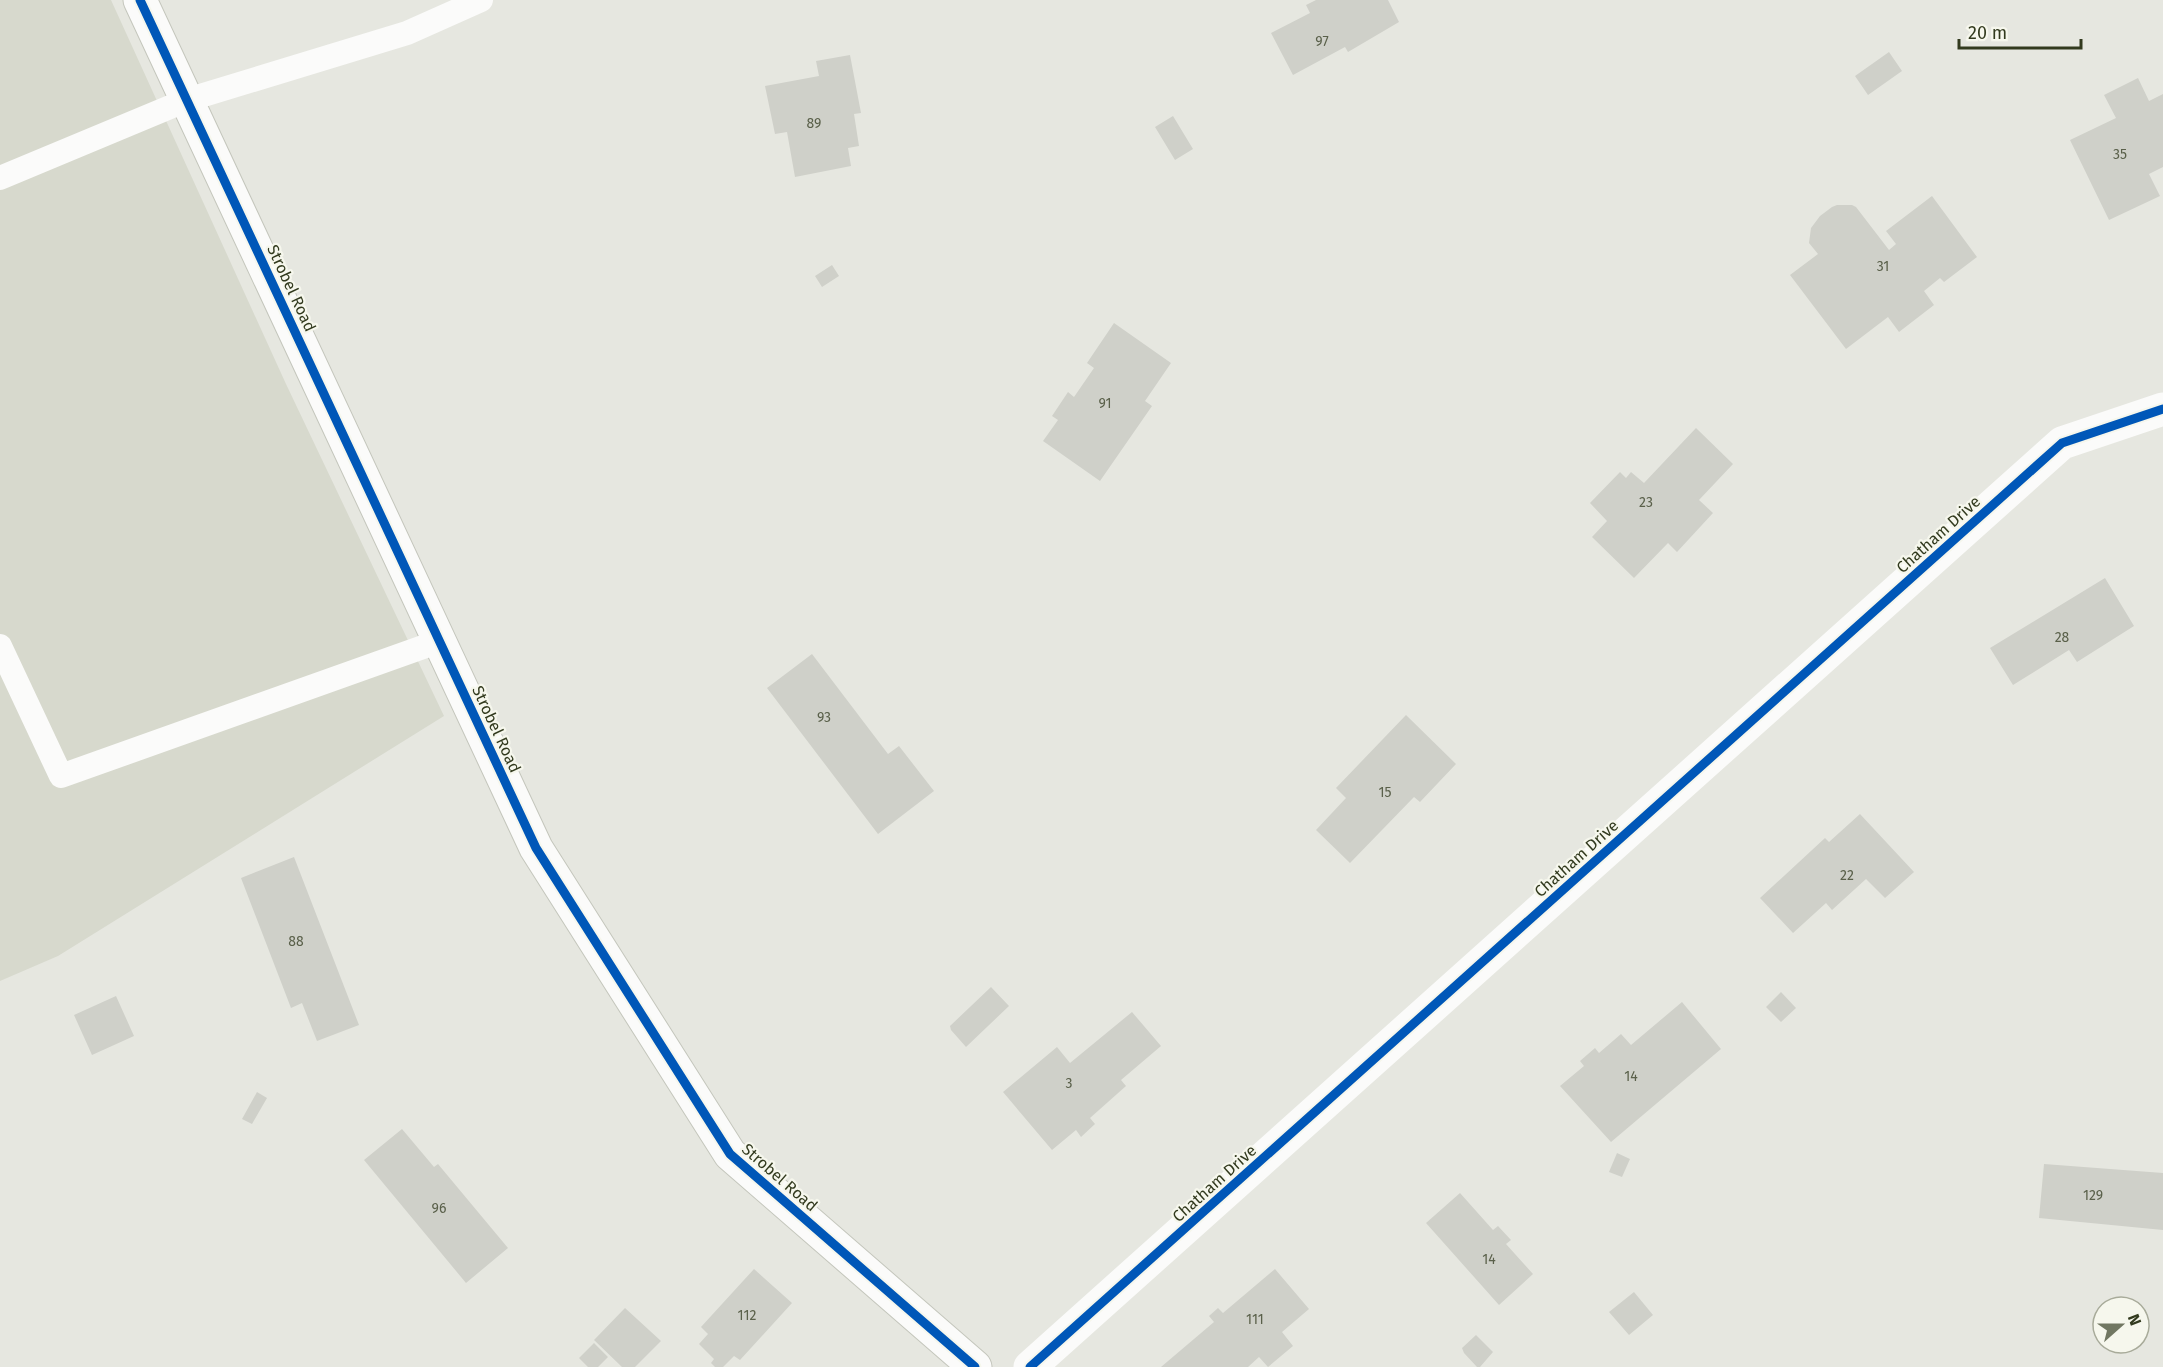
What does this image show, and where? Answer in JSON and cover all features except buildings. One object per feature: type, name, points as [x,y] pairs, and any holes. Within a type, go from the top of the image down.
[{"type":"street","name":"Strobel Road","points":[[140,0],[536,848],[730,1154],[967,1364]]},
{"type":"street","name":"Chatham Drive","points":[[1030,1367],[2062,443],[2163,409]]},
{"type":"lane","points":[[0,178],[187,100],[407,33],[482,0]]},
{"type":"lane","points":[[0,646],[61,776],[440,641]]},
{"type":"shaded area","points":[[0,0],[111,0],[286,384],[444,716],[58,956],[0,981]]},
{"type":"cycle path","points":[[140,0],[536,848],[730,1154],[975,1367]]},
{"type":"cycle path","points":[[1030,1367],[2062,443],[2163,409]]}]
